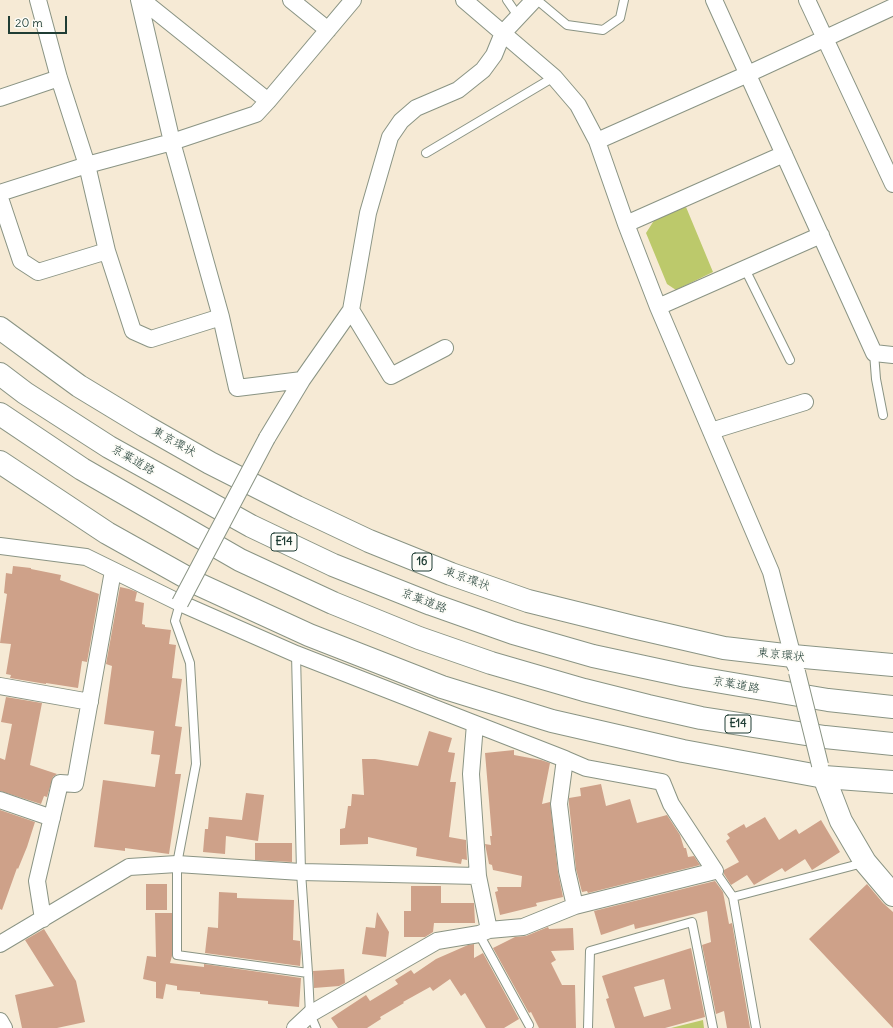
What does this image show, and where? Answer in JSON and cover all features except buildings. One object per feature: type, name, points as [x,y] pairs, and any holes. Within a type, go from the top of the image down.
[{"type":"main road","name":"東京環状","points":[[0,328],[79,386],[210,463],[296,507],[369,540],[451,574],[528,601],[795,664],[893,665]]},
{"type":"main road","name":"京葉道路","points":[[0,374],[25,393],[109,447],[251,526],[333,565],[431,604],[513,633],[594,656],[686,676],[828,700],[893,707]]},
{"type":"main road","name":"E14","points":[[0,414],[82,469],[240,560],[333,603],[419,638],[491,663],[584,690],[701,718],[825,737],[893,744]]},
{"type":"main road","points":[[0,462],[107,533],[200,585],[309,635],[442,687],[552,722],[683,751],[893,782]]},
{"type":"main road","points":[[822,771],[841,821],[865,862],[893,895]]},
{"type":"street","points":[[38,0],[59,78],[87,165],[107,251],[133,332],[151,339],[221,317]]},
{"type":"street","points":[[139,0],[172,142],[221,317],[237,388],[302,380]]},
{"type":"street","points":[[142,0],[268,101]]},
{"type":"street","points":[[291,0],[328,30]]},
{"type":"street","points":[[0,193],[87,165],[172,142],[256,114],[353,0]]},
{"type":"street","points":[[464,0],[554,77],[578,105],[597,141],[626,224],[658,307],[771,572],[822,771]]},
{"type":"street","points":[[180,603],[267,438],[302,380],[351,310],[368,213],[390,137],[401,121],[416,108],[458,90],[483,70],[494,55],[503,33],[534,0]]},
{"type":"street","points":[[714,0],[874,352],[893,355]]},
{"type":"street","points":[[807,0],[893,184]]},
{"type":"street","points":[[597,141],[748,74],[893,7]]},
{"type":"street","points":[[0,98],[59,78]]},
{"type":"street","points":[[626,224],[784,154]]},
{"type":"street","points":[[0,198],[21,262],[38,272],[107,251]]},
{"type":"street","points":[[658,307],[821,235]]},
{"type":"street","points":[[351,310],[391,376],[445,348]]},
{"type":"street","points":[[711,431],[805,402]]},
{"type":"street","points":[[0,546],[86,557],[180,603],[296,654],[565,760],[586,768],[662,782],[672,804],[715,871],[575,906],[523,927],[484,932],[437,941],[313,1021],[295,1028]]},
{"type":"street","points":[[43,919],[37,882],[60,783],[75,784],[113,571]]},
{"type":"street","points":[[0,686],[90,702]]},
{"type":"street","points":[[475,724],[471,774],[478,876],[484,932]]},
{"type":"street","points":[[565,760],[559,804],[567,871],[575,906]]},
{"type":"street","points":[[0,800],[52,818]]},
{"type":"street","points":[[0,944],[129,867],[177,864],[301,872],[478,876]]},
{"type":"street","points":[[0,1021],[4,1028]]},
{"type":"lane","points":[[507,0],[518,16]]},
{"type":"lane","points":[[537,0],[567,25],[603,30],[620,18],[624,0]]},
{"type":"lane","points":[[426,153],[554,77]]},
{"type":"lane","points":[[745,269],[790,360]]},
{"type":"lane","points":[[874,352],[876,379],[883,415]]},
{"type":"lane","points":[[180,603],[175,621],[190,663],[196,764],[177,864],[177,955],[308,973]]},
{"type":"lane","points":[[296,654],[301,872],[313,1021]]},
{"type":"lane","points":[[733,897],[865,862]]},
{"type":"lane","points":[[715,871],[733,897],[756,1028]]},
{"type":"lane","points":[[588,1028],[590,951],[692,922],[713,1028]]},
{"type":"lane","points":[[484,932],[529,1025]]},
{"type":"green space","points":[[686,207],[713,272],[676,290],[667,284],[646,233],[655,219]]},
{"type":"green space","points":[[703,1020],[704,1028],[671,1028]]}]
